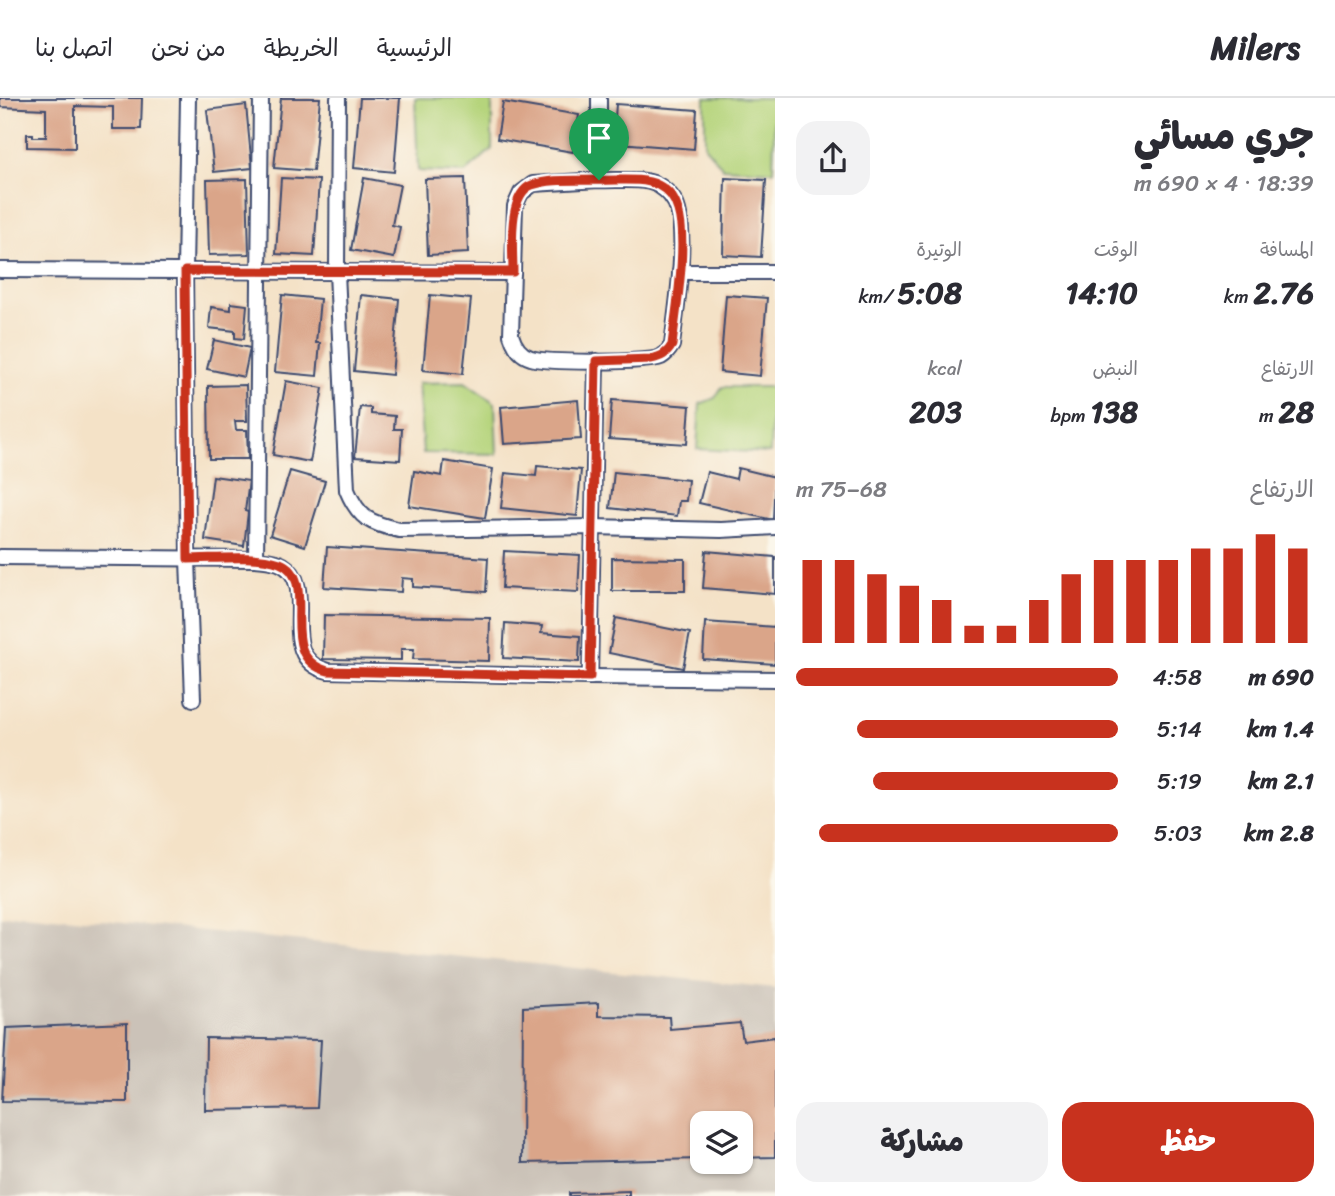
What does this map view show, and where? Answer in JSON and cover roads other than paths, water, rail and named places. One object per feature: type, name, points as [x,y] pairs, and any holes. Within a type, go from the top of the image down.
[{"type":"street","points":[[188,98],[185,271],[188,559],[193,699]]},
{"type":"street","points":[[256,559],[261,98]]},
{"type":"street","points":[[338,98],[337,272],[346,490],[362,516],[376,524],[399,530],[593,527],[722,530],[775,527]]},
{"type":"street","points":[[599,98],[599,180]]},
{"type":"street","points":[[599,180],[649,182],[668,192],[678,211],[680,223],[680,272],[672,345],[670,350],[660,357],[596,361],[541,360],[531,358],[519,350],[511,335],[515,206],[521,193],[534,184],[599,180]]},
{"type":"street","points":[[0,270],[513,272]]},
{"type":"street","points":[[680,272],[775,272]]},
{"type":"street","points":[[590,677],[596,361]]},
{"type":"street","points":[[0,557],[256,559],[277,562],[292,574],[297,588],[303,653],[318,669],[328,671],[775,679]]}]
